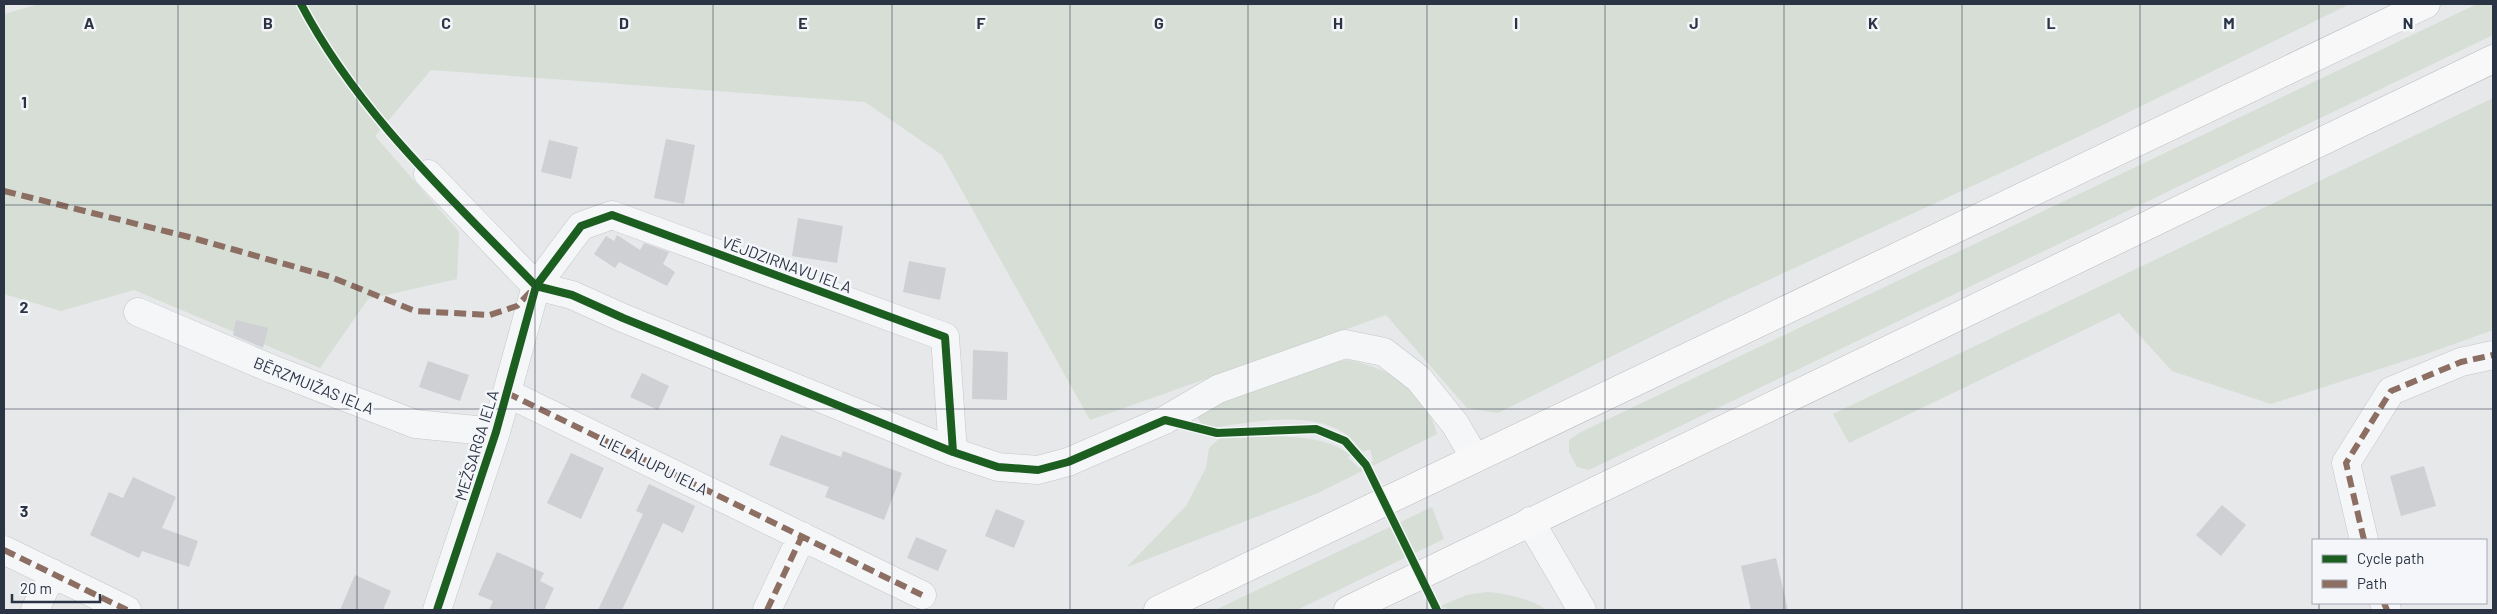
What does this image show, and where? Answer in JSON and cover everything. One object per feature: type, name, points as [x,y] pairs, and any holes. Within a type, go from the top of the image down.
[{"type":"highway","points":[[1158,610],[2426,4]]},
{"type":"highway","points":[[1348,610],[2493,59]]},
{"type":"street","points":[[428,174],[536,286],[572,295],[623,318],[953,452],[998,467],[1038,470],[1068,462],[1165,420],[1218,390],[1345,344],[1384,352],[1419,379],[1455,424],[1475,458]]},
{"type":"street","name":"VĒJDZIRNAVU IELA","points":[[536,286],[581,226],[612,215],[945,337],[953,452]]},
{"type":"street","name":"MEŽSARGA IELA","points":[[437,610],[496,432],[536,286]]},
{"type":"street","name":"BĒRZMUIŽAS IELA","points":[[138,312],[272,369],[415,424],[496,432]]},
{"type":"street","points":[[2364,539],[2346,463],[2391,391],[2461,362],[2493,355]]},
{"type":"street","name":"LIELĀLUPU IELA","points":[[507,393],[922,595]]},
{"type":"street","points":[[1530,521],[1582,610]]},
{"type":"street","points":[[767,610],[802,536]]},
{"type":"street","points":[[4,550],[127,610]]},
{"type":"street","points":[[35,610],[52,573]]},
{"type":"path","points":[[301,4],[321,42],[369,108],[428,174]]},
{"type":"path","points":[[1165,420],[1217,433],[1316,429],[1345,441],[1366,465]]},
{"type":"shaded area","points":[[39,4],[2350,4],[2076,138],[1723,301],[1498,413],[1467,408],[1386,315],[1090,420],[942,155],[865,102],[431,70],[375,136],[459,232],[457,279],[368,299],[320,368],[134,290],[61,311],[4,294],[4,14]]},
{"type":"shaded area","points":[[2477,4],[2493,4],[2493,35],[1589,470],[1577,467],[1569,452],[1569,440],[1579,433]]},
{"type":"shaded area","points":[[2493,98],[2493,330],[2426,354],[2271,404],[2172,371],[2119,313],[1849,443],[1833,414]]},
{"type":"shaded area","points":[[1348,360],[1378,369],[1404,383],[1424,405],[1432,419],[1437,434],[1318,493],[1127,567],[1186,506],[1206,468],[1209,448],[1220,438],[1307,438],[1338,447],[1351,456],[1347,457],[1359,468],[1373,461],[1370,449],[1363,452],[1344,433],[1314,421],[1261,421],[1211,428],[1202,425],[1196,415],[1229,399],[1318,364]]},
{"type":"shaded area","points":[[1432,507],[1444,539],[1297,610],[1215,610]]},
{"type":"shaded area","points":[[1487,592],[1518,597],[1533,602],[1547,610],[1449,610],[1445,607],[1440,610],[1430,610],[1467,595]]},
{"type":"building","points":[[666,139],[695,145],[684,204],[654,198]]},
{"type":"building","points":[[549,140],[578,147],[571,179],[541,172]]},
{"type":"building","points":[[798,218],[843,226],[837,263],[792,256]]},
{"type":"building","points":[[617,235],[640,250],[644,243],[669,252],[663,264],[675,272],[667,286],[619,262],[615,268],[594,254],[606,236],[614,241]]},
{"type":"building","points":[[909,261],[946,268],[940,300],[903,292]]},
{"type":"building","points":[[236,320],[268,328],[263,348],[233,335]]},
{"type":"building","points":[[973,350],[1008,352],[1007,400],[972,399]]},
{"type":"building","points":[[428,361],[469,375],[460,401],[419,387]]},
{"type":"building","points":[[642,373],[669,386],[658,410],[630,397]]},
{"type":"building","points":[[781,435],[841,457],[843,451],[902,473],[884,520],[825,497],[829,487],[769,465]]},
{"type":"building","points":[[571,453],[604,468],[581,519],[547,503]]},
{"type":"building","points":[[2424,466],[2436,506],[2401,516],[2390,476]]},
{"type":"building","points":[[133,477],[176,497],[162,528],[198,541],[189,567],[142,551],[139,558],[90,535],[109,492],[123,498]]},
{"type":"building","points":[[649,484],[695,506],[683,533],[663,523],[622,610],[598,610],[643,514],[636,511]]},
{"type":"building","points":[[2222,505],[2246,525],[2221,556],[2196,535]]},
{"type":"building","points":[[996,509],[1025,521],[1014,548],[985,536]]},
{"type":"building","points":[[916,537],[947,550],[938,571],[907,558]]},
{"type":"building","points":[[497,552],[544,573],[540,581],[554,588],[544,610],[489,610],[493,601],[478,595]]},
{"type":"building","points":[[1776,558],[1788,610],[1751,610],[1741,566]]},
{"type":"building","points":[[355,575],[391,591],[383,610],[340,610]]},
{"type":"marked path","points":[[4,191],[189,237],[331,277],[415,311],[490,315],[517,306],[533,289]]},
{"type":"marked path","points":[[2364,539],[2346,463],[2391,391],[2461,362],[2493,355]]},
{"type":"marked path","points":[[507,393],[922,595]]},
{"type":"marked path","points":[[767,610],[802,536]]},
{"type":"marked path","points":[[4,550],[127,610]]},
{"type":"marked path","points":[[2384,604],[2387,610]]},
{"type":"cycle path","points":[[301,4],[324,44],[378,118],[439,187],[536,286],[572,295],[623,318],[953,452],[998,467],[1038,470],[1068,462],[1165,420],[1217,433],[1316,429],[1345,441],[1366,465],[1437,610]]},
{"type":"cycle path","points":[[437,610],[496,432],[536,286],[581,226],[612,215],[945,337],[953,452]]}]
